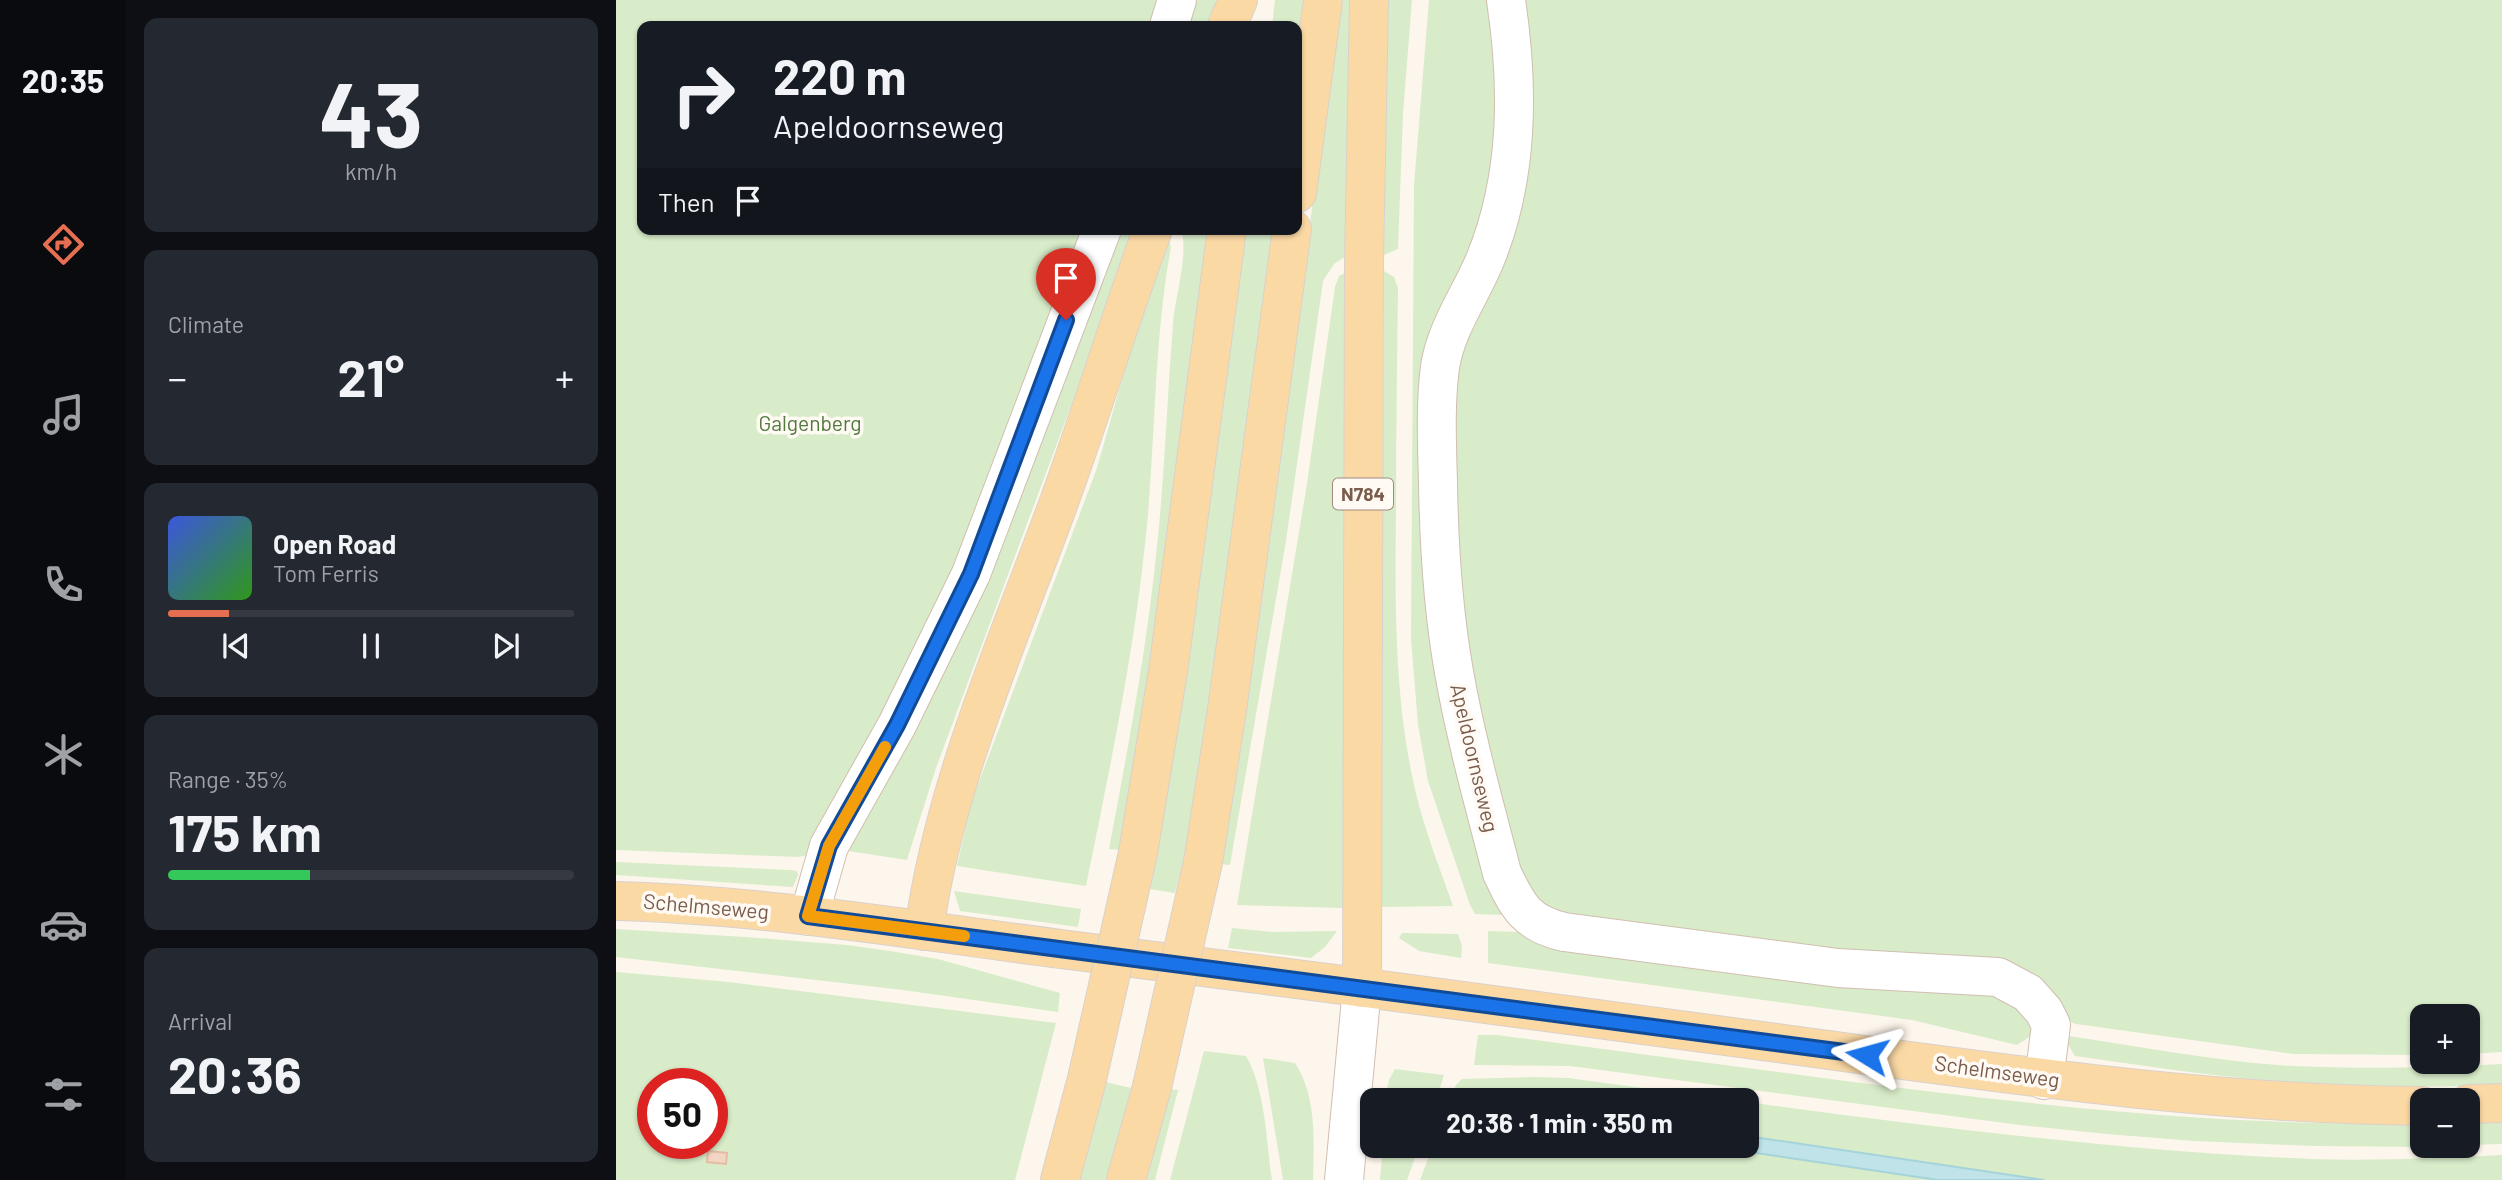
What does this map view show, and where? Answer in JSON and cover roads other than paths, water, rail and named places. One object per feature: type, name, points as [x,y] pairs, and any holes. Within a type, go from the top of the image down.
[{"type":"main road","points":[[1229,21],[1238,0]]},
{"type":"main road","points":[[1253,21],[1255,0]]},
{"type":"main road","points":[[1302,156],[1323,0]]},
{"type":"main road","name":"N784","points":[[1362,988],[1364,276],[1369,0]]},
{"type":"main road","points":[[923,931],[931,880],[952,798],[1054,516],[1125,302],[1151,235]]},
{"type":"main road","points":[[1060,1180],[1087,1079],[1138,853],[1168,671],[1226,235]]},
{"type":"main road","points":[[1126,1180],[1152,1087],[1203,862],[1229,696],[1291,235]]},
{"type":"main road","name":"Schelmseweg","points":[[616,901],[676,903],[808,916],[2044,1080],[2225,1098],[2410,1106]]},
{"type":"main road","points":[[2480,1104],[2502,1103]]},
{"type":"street","points":[[1171,21],[1177,0]]},
{"type":"street","name":"Apeldoornseweg","points":[[1506,0],[1516,95],[1512,145],[1497,224],[1484,261],[1462,304],[1443,354],[1437,391],[1437,441],[1444,591],[1454,673],[1502,873],[1516,903],[1528,917],[1545,928],[1564,932],[1838,968],[1998,977],[2028,993],[2051,1025],[2044,1080]]},
{"type":"street","points":[[808,916],[829,846],[902,714],[971,574],[1100,235]]},
{"type":"street","points":[[1343,1180],[1362,988]]},
{"type":"water","points":[[1759,1138],[2044,1180],[1938,1180],[1759,1153]]},
{"type":"park label","name":"Galgenberg","points":[[810,424]]}]
